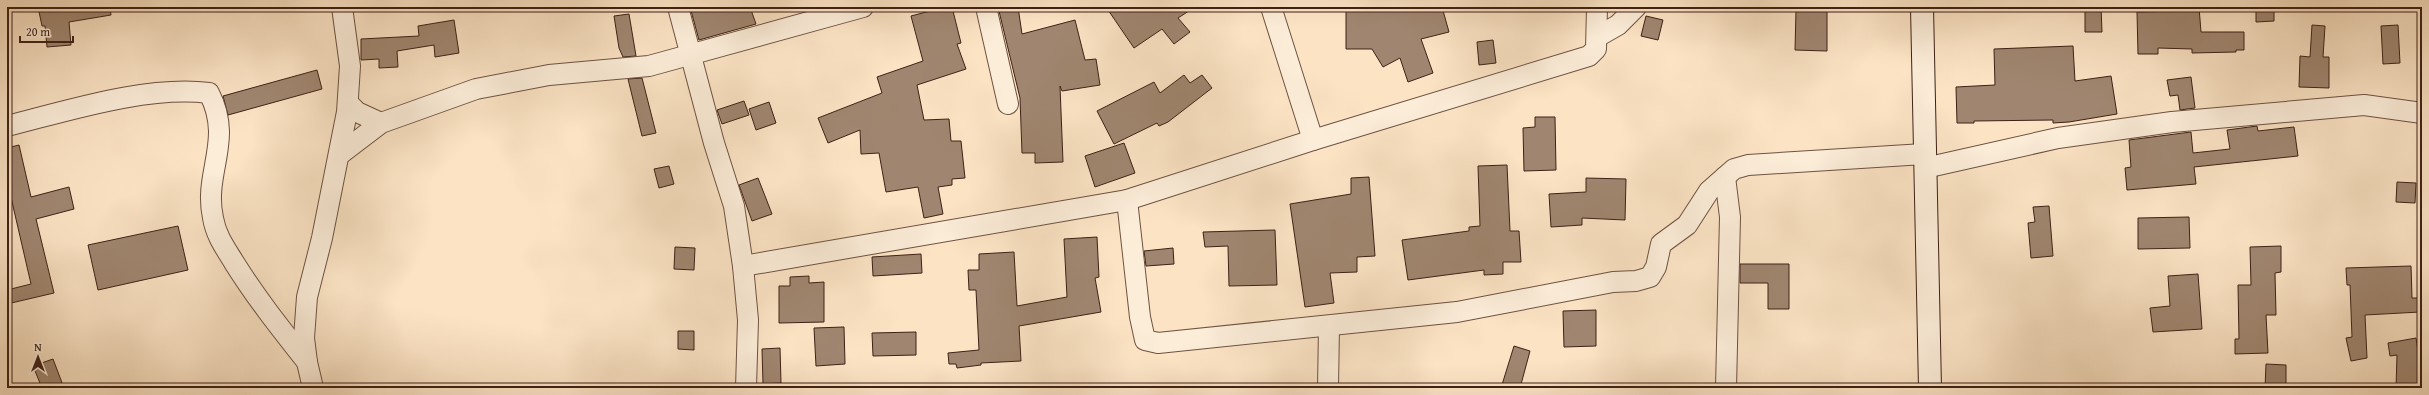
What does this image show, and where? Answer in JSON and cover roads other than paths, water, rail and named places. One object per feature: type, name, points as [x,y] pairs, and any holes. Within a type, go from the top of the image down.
[{"type":"main road","points":[[1922,7],[1924,161],[1930,388]]},
{"type":"street","points":[[313,388],[307,362],[304,338],[307,297],[322,238],[348,103],[350,66],[342,7]]},
{"type":"street","points":[[678,7],[693,55],[714,143],[734,206],[743,266],[748,320],[746,388]]},
{"type":"street","points":[[339,155],[381,123],[476,89],[549,75],[649,66],[863,7]]},
{"type":"street","points":[[986,7],[1008,104]]},
{"type":"street","points":[[1271,7],[1313,140]]},
{"type":"street","points":[[743,266],[1127,200],[1313,140],[1589,56],[1596,49],[1597,7]]},
{"type":"street","points":[[1597,38],[1618,25],[1636,7]]},
{"type":"street","points":[[7,126],[128,98],[167,92],[192,91],[209,93],[217,108],[221,132],[212,183],[212,217],[219,239],[258,301],[307,362]]},
{"type":"street","points":[[348,103],[357,112],[381,123]]},
{"type":"street","points":[[1127,200],[1140,317],[1145,340],[1158,343],[1457,312],[1613,282],[1636,281],[1650,277],[1656,267],[1662,244],[1687,225],[1710,191],[1725,177],[1734,169],[1748,165],[1924,161],[2058,138],[2172,122],[2364,105],[2422,113]]},
{"type":"street","points":[[1725,177],[1730,217],[1726,388]]},
{"type":"street","points":[[1328,388],[1329,326]]}]
